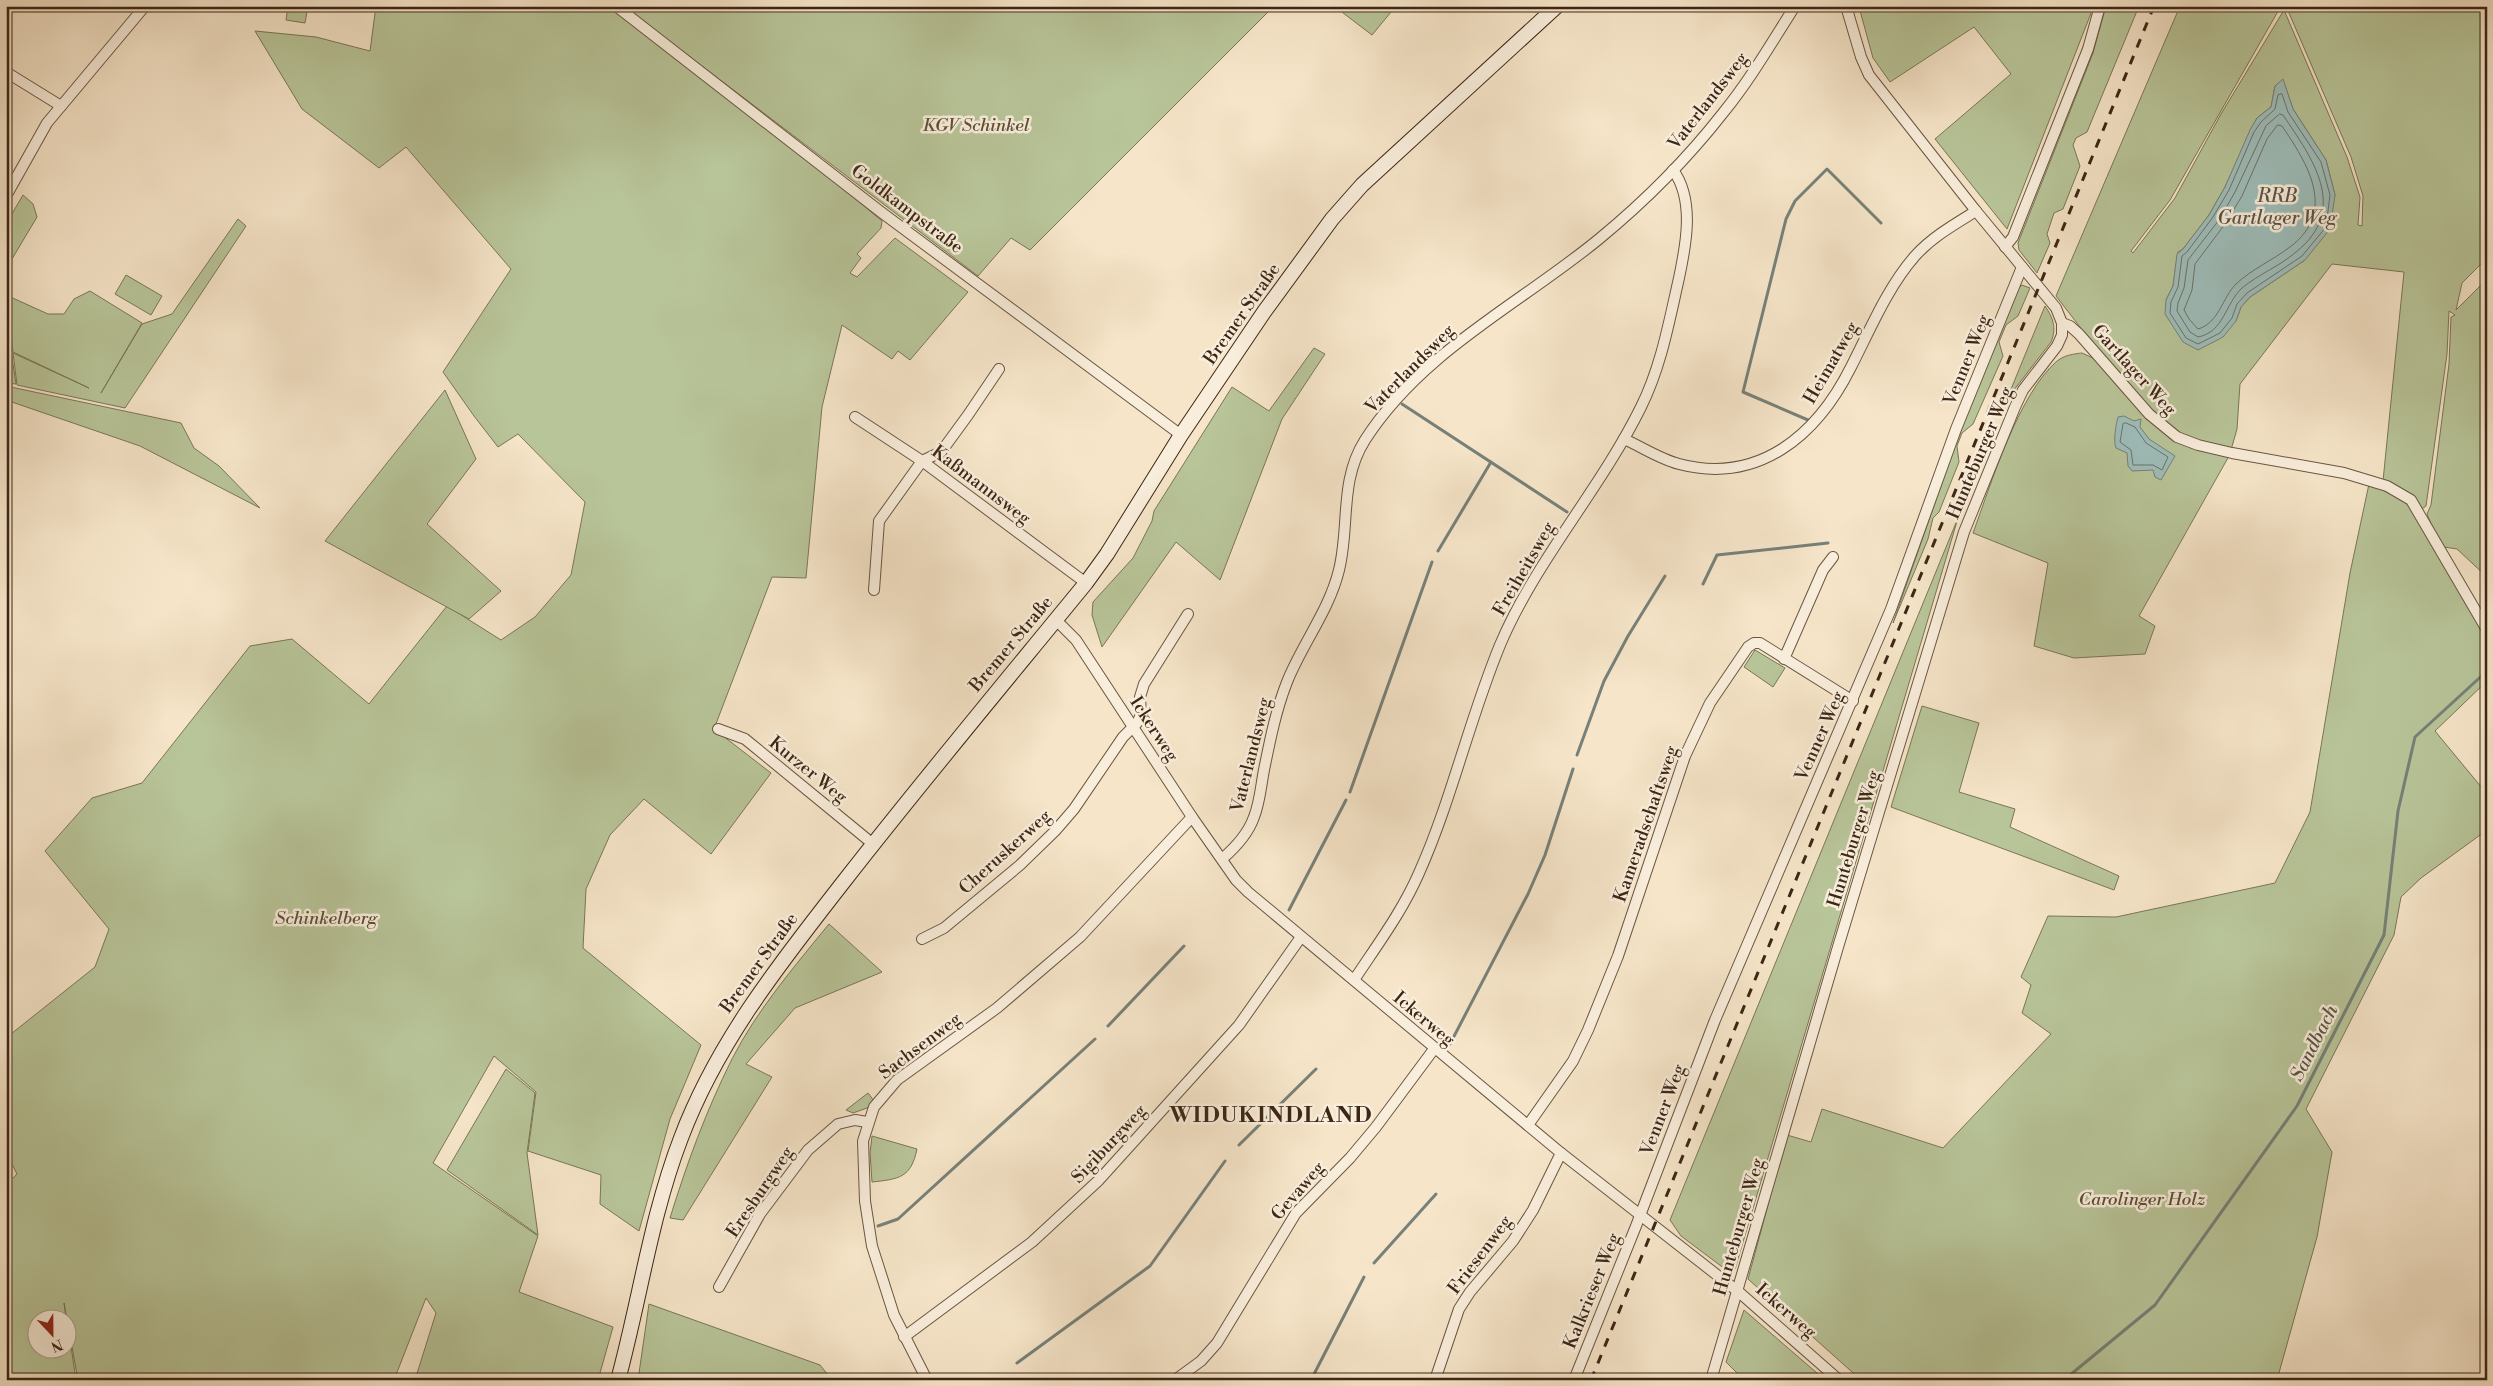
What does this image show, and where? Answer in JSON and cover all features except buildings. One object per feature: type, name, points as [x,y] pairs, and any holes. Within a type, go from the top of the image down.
[{"type":"main road","name":"Bremer Straße","points":[[618,1380],[653,1230],[678,1147],[723,1047],[764,984],[873,844],[1086,583],[1107,554],[1180,435],[1264,312],[1344,205],[1362,185],[1454,99],[1557,6]]},
{"type":"street","points":[[6,196],[47,123],[145,6]]},
{"type":"street","name":"Goldkampstraße","points":[[616,6],[881,212],[1180,435]]},
{"type":"street","name":"Vaterlandsweg","points":[[1222,858],[1235,847],[1254,817],[1270,739],[1285,688],[1336,582],[1341,563],[1349,476],[1365,440],[1399,398],[1453,346],[1482,323],[1557,272],[1598,240],[1630,213],[1673,170],[1723,113],[1758,65],[1795,6]]},
{"type":"street","name":"Gartlager Weg","points":[[1846,6],[1861,57],[1870,75],[1976,211],[2056,308],[2062,323],[2070,326],[2079,334],[2149,414],[2177,437],[2198,445],[2344,473],[2387,486],[2411,500],[2487,630]]},
{"type":"street","points":[[2005,247],[2013,236],[2088,49],[2100,6]]},
{"type":"street","points":[[6,72],[61,106]]},
{"type":"street","name":"Freiheitsweg","points":[[1354,980],[1386,934],[1419,873],[1497,654],[1518,609],[1542,566],[1624,439],[1642,406],[1654,378],[1685,251],[1687,231],[1682,187],[1673,170]]},
{"type":"street","name":"Heimatweg","points":[[1624,439],[1673,462],[1718,469],[1763,460],[1784,449],[1806,432],[1823,413],[1850,369],[1875,318],[1916,256],[1944,231],[1976,211]]},
{"type":"street","name":"Venner Weg","points":[[1640,1215],[1715,1020],[1853,701],[1920,533],[1956,429],[2022,267]]},
{"type":"street","name":"Hunteburger Weg","points":[[1711,1380],[1838,947],[1964,532],[2015,407],[2023,390],[2058,346],[2062,335],[2062,323]]},
{"type":"street","points":[[874,590],[879,521],[922,461],[940,452],[999,369]]},
{"type":"street","name":"Kaßmannsweg","points":[[855,417],[922,461],[1086,583]]},
{"type":"street","points":[[1784,659],[1823,570],[1833,557]]},
{"type":"street","points":[[1133,728],[1141,715],[1140,696],[1144,684],[1188,614]]},
{"type":"street","name":"Ickerweg","points":[[1056,620],[1076,640],[1192,817],[1248,892],[1561,1153],[1738,1291],[1839,1380]]},
{"type":"street","name":"Kameradschaftsweg","points":[[1528,1125],[1573,1061],[1603,996],[1684,756],[1710,703],[1748,647],[1754,643],[1760,643],[1853,701]]},
{"type":"street","name":"Cheruskerweg","points":[[922,939],[944,928],[1039,848],[1074,809],[1123,737],[1133,728]]},
{"type":"street","name":"Kurzer Weg","points":[[718,729],[745,739],[873,844]]},
{"type":"street","name":"Sachsenweg","points":[[926,1378],[904,1336],[880,1277],[872,1246],[865,1201],[863,1141],[867,1122],[874,1107],[897,1080],[997,1008],[1080,937],[1192,817]]},
{"type":"street","name":"Sigiburgweg","points":[[904,1336],[1032,1242],[1099,1180],[1238,1025],[1301,936]]},
{"type":"street","name":"Gevaweg","points":[[1175,1380],[1201,1361],[1217,1343],[1296,1213],[1371,1133],[1434,1049]]},
{"type":"street","name":"Eresburgweg","points":[[719,1287],[760,1214],[808,1150],[838,1124],[856,1120],[867,1122]]},
{"type":"street","name":"Friesenweg","points":[[1435,1380],[1459,1309],[1470,1292],[1518,1233],[1533,1210],[1561,1153]]},
{"type":"street","name":"Kalkrieser Weg","points":[[1574,1380],[1640,1215]]},
{"type":"green space","points":[[288,6],[308,6],[305,23],[286,20]]},
{"type":"green space","name":"Schinkelberg","points":[[376,6],[614,6],[792,146],[882,221],[881,228],[857,254],[861,258],[850,273],[857,277],[895,238],[968,292],[910,360],[898,351],[892,359],[842,325],[822,407],[806,578],[772,577],[714,729],[771,773],[711,854],[644,799],[610,835],[586,889],[583,948],[701,1045],[670,1119],[639,1231],[600,1204],[601,1175],[528,1151],[536,1092],[494,1056],[433,1163],[538,1236],[519,1292],[613,1327],[598,1380],[415,1380],[436,1313],[426,1298],[394,1380],[78,1380],[74,1358],[78,1358],[78,1308],[65,1308],[64,1303],[65,1308],[28,1308],[28,1358],[73,1358],[76,1380],[6,1380],[6,1185],[17,1174],[6,1152],[6,1038],[95,967],[109,929],[45,851],[92,798],[142,783],[250,646],[292,639],[369,704],[447,606],[501,640],[535,617],[571,575],[585,502],[518,434],[498,447],[443,372],[511,269],[406,147],[379,168],[302,109],[255,31],[316,37],[370,51]]},
{"type":"green space","name":"KGV Schinkel","points":[[623,6],[1274,6],[1030,250],[1011,238],[978,276]]},
{"type":"green space","points":[[1334,6],[1396,6],[1372,35]]},
{"type":"green space","points":[[2089,6],[2093,8],[2007,229],[1935,139],[2011,74],[1974,27],[1890,82],[1873,58],[1859,7]]},
{"type":"green space","points":[[2106,6],[2139,6],[2087,132],[2076,138],[2073,145],[2080,166],[2063,209],[2054,213],[2047,234],[2050,243],[2037,273],[2019,250],[2018,243],[2093,53]]},
{"type":"green space","points":[[2180,6],[2281,6],[2170,200],[2131,251],[2133,253],[2175,198],[2221,114],[2284,10],[2347,157],[2360,197],[2358,225],[2362,226],[2363,196],[2351,157],[2286,6],[2487,6],[2487,258],[2462,283],[2456,310],[2487,279],[2487,577],[2457,549],[2444,547],[2438,541],[2427,514],[2431,505],[2449,364],[2451,317],[2455,315],[2449,311],[2447,354],[2426,506],[2422,509],[2416,502],[2383,481],[2404,272],[2332,264],[2240,384],[2237,429],[2231,450],[2180,435],[2154,414],[2094,345],[2056,296]],"holes":[[[2283,80],[2293,109],[2326,160],[2335,195],[2305,260],[2250,297],[2241,307],[2236,321],[2166,300],[2173,286],[2178,252],[2183,249],[2209,215],[2225,187],[2257,118],[2271,107],[2275,86]]]},
{"type":"green space","points":[[23,195],[33,204],[37,217],[6,269],[6,224]]},
{"type":"green space","points":[[238,219],[246,226],[125,408],[17,385],[13,353],[89,388],[13,352],[6,295],[48,314],[64,314],[74,299],[90,291],[142,323],[101,393],[142,324],[172,314]]},
{"type":"green space","points":[[126,275],[162,296],[151,315],[115,294]]},
{"type":"green space","points":[[2022,285],[2030,288],[2018,316],[2006,325],[1999,342],[2003,356],[1973,424],[1962,433],[1957,446],[1959,462],[1939,512],[1933,518],[1928,539],[1893,623],[1960,431],[2018,289]]},
{"type":"green space","points":[[2045,306],[2053,323],[2054,332],[2051,342],[2007,399]]},
{"type":"green space","points":[[6,318],[16,384],[6,383]]},
{"type":"green space","points":[[1314,348],[1325,354],[1282,419],[1220,580],[1176,542],[1102,647],[1092,615],[1093,602],[1133,558],[1152,521],[1154,511],[1232,387],[1269,411]]},
{"type":"green space","points":[[2082,353],[2093,358],[2158,428],[2180,442],[2229,456],[2139,616],[2155,626],[2145,654],[2074,658],[2034,646],[2048,563],[1973,533],[2007,441],[2030,395],[2043,376],[2057,361],[2072,354]]},
{"type":"green space","points":[[6,386],[181,423],[194,448],[219,466],[260,508],[140,446],[6,400]]},
{"type":"green space","points":[[445,390],[476,459],[427,524],[501,591],[469,619],[325,541]]},
{"type":"green space","name":"Carolinger Holz","points":[[2369,484],[2398,497],[2408,505],[2422,523],[2487,638],[2487,681],[2435,731],[2487,794],[2487,830],[2421,878],[2401,897],[2394,935],[2306,1109],[2332,1152],[2317,1237],[2277,1380],[1861,1380],[1748,1279],[1787,1135],[1811,1142],[1822,1109],[1943,1148],[2051,1034],[2022,1013],[2031,985],[2021,977],[2048,916],[2116,917],[2275,883],[2310,812],[2350,573]]},
{"type":"green space","points":[[1958,518],[1735,1269],[1729,1272],[1681,1236],[1670,1220]]},
{"type":"green space","points":[[1755,650],[1785,668],[1773,687],[1744,667]]},
{"type":"green space","points":[[1922,706],[1979,723],[1959,792],[2015,809],[2010,827],[2119,876],[2114,890],[1891,807]]},
{"type":"green space","points":[[829,924],[882,972],[795,1008],[746,1064],[772,1077],[683,1220],[670,1218],[698,1137],[732,1059],[764,1006]]},
{"type":"green space","points":[[506,1069],[535,1093],[527,1153],[538,1235],[447,1170]]},
{"type":"green space","points":[[868,1093],[874,1101],[867,1108],[853,1113],[846,1110]]},
{"type":"green space","points":[[872,1136],[917,1149],[911,1166],[907,1171],[897,1178],[872,1182],[870,1153]]},
{"type":"green space","points":[[649,1304],[820,1365],[832,1380],[638,1380]]},
{"type":"green space","points":[[1744,1310],[1825,1380],[1744,1380],[1726,1362]]},
{"type":"water","name":"RRB Gartlager Weg","points":[[2283,79],[2293,109],[2326,160],[2335,195],[2330,229],[2305,260],[2250,297],[2241,307],[2236,321],[2223,337],[2198,350],[2183,342],[2165,314],[2166,300],[2173,286],[2177,254],[2209,215],[2225,187],[2250,130],[2257,118],[2271,107],[2275,86]]},
{"type":"water","points":[[2124,416],[2134,421],[2141,419],[2140,427],[2149,439],[2175,456],[2161,480],[2155,477],[2153,470],[2132,471],[2128,466],[2127,453],[2116,448],[2117,420],[2118,417]]},
{"type":"waterway","points":[[1808,420],[1743,392],[1786,219],[1795,201],[1827,169],[1881,223]]},
{"type":"waterway","points":[[1402,404],[1567,512]]},
{"type":"waterway","points":[[1438,551],[1491,462]]},
{"type":"waterway","points":[[1703,584],[1717,555],[1828,543]]},
{"type":"waterway","points":[[1350,792],[1432,562]]},
{"type":"waterway","points":[[1577,755],[1604,681],[1628,636],[1665,576]]},
{"type":"waterway","name":"Sandbach","points":[[2064,1380],[2155,1305],[2297,1106],[2384,935],[2398,811],[2415,737],[2487,671]]},
{"type":"waterway","points":[[1450,1044],[1528,894],[1545,855],[1573,769]]},
{"type":"waterway","points":[[1289,910],[1346,800]]},
{"type":"waterway","points":[[1108,1026],[1184,946]]},
{"type":"waterway","points":[[878,1226],[898,1219],[1095,1039]]},
{"type":"waterway","points":[[1239,1145],[1316,1069]]},
{"type":"waterway","points":[[1017,1363],[1150,1266],[1225,1161]]},
{"type":"waterway","points":[[1374,1263],[1436,1194]]},
{"type":"waterway","points":[[1311,1380],[1364,1277]]},
{"type":"railway","points":[[1591,1380],[2154,6]]},
{"type":"district","name":"WIDUKINDLAND","points":[[1271,1115]]}]
